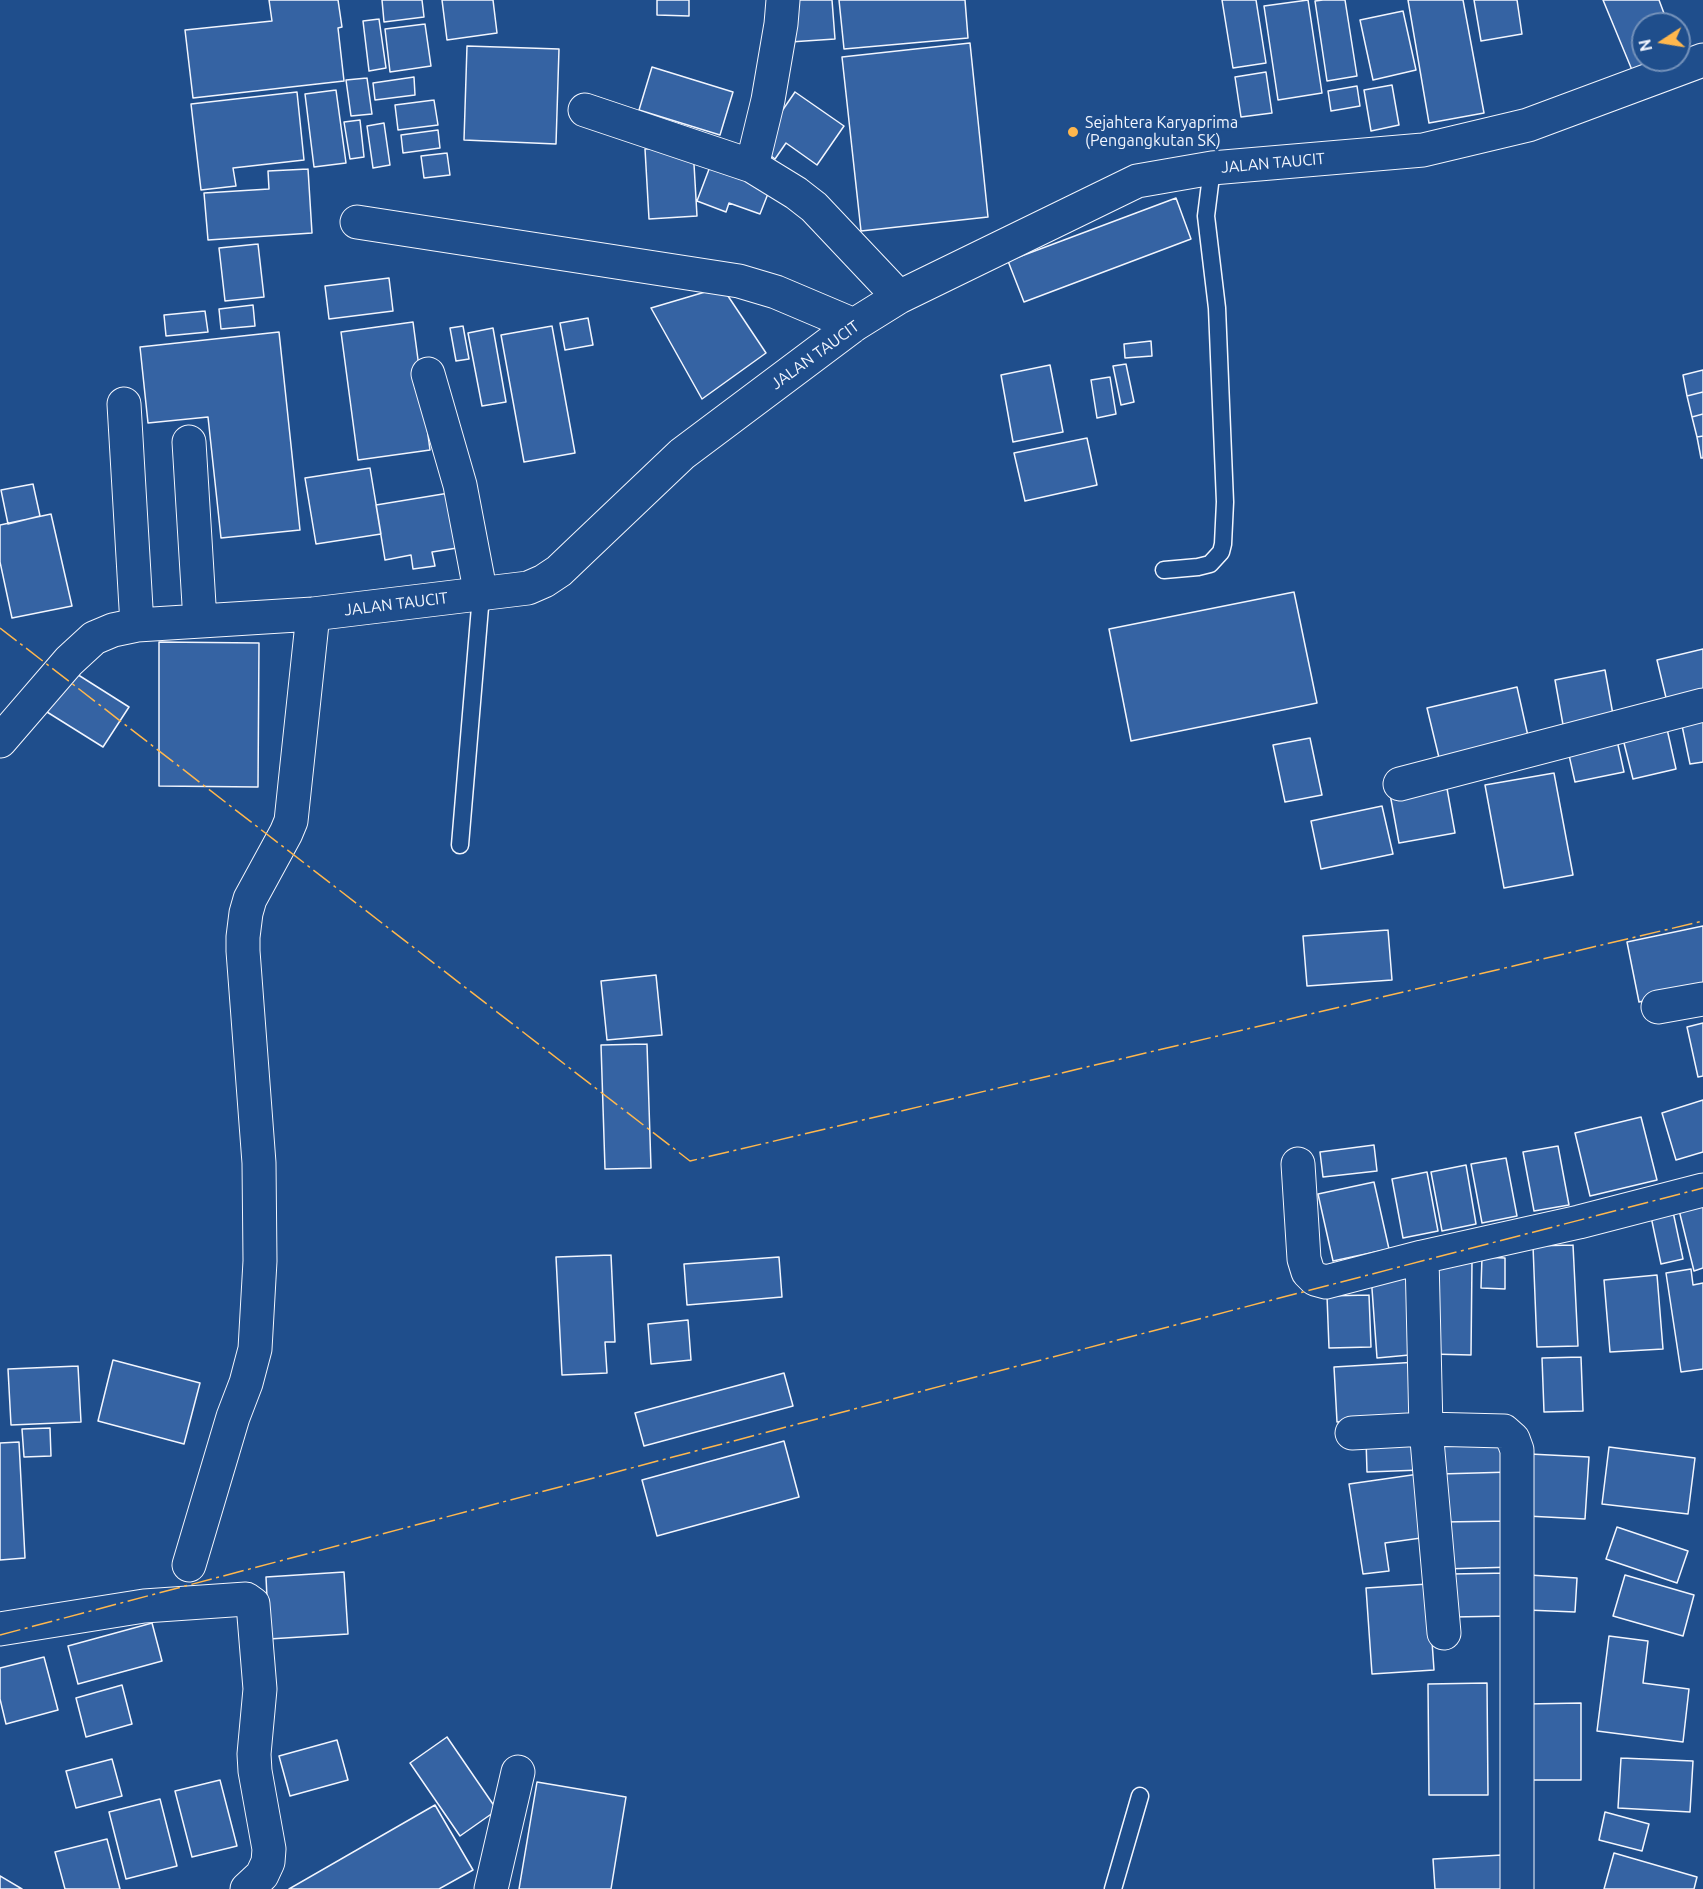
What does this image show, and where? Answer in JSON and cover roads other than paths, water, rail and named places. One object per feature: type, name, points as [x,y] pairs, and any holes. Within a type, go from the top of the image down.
[{"type":"street","points":[[752,166],[768,100],[783,0]]},
{"type":"street","name":"JALAN TAUCIT","points":[[0,741],[88,642],[113,630],[137,625],[312,614],[528,588],[559,571],[682,454],[854,325],[899,297],[1137,181],[1212,168],[1423,150],[1528,125],[1703,60]]},
{"type":"street","points":[[585,110],[752,166],[814,207],[899,297]]},
{"type":"street","points":[[357,222],[739,281],[776,292],[854,325]]},
{"type":"street","points":[[428,374],[460,485],[481,595]]},
{"type":"street","points":[[124,404],[137,625]]},
{"type":"street","points":[[189,442],[200,621]]},
{"type":"street","points":[[189,1565],[255,1348],[260,1261],[259,1163],[243,937],[250,899],[291,821],[312,614]]},
{"type":"street","points":[[1400,784],[1703,705]]},
{"type":"street","points":[[1658,1007],[1703,999]]},
{"type":"street","points":[[1298,1164],[1304,1259],[1308,1272],[1315,1279],[1326,1282],[1703,1190]]},
{"type":"street","points":[[1422,1257],[1426,1429],[1444,1633]]},
{"type":"street","points":[[1352,1433],[1426,1429],[1504,1431],[1513,1439],[1517,1450],[1517,1889]]},
{"type":"street","points":[[0,1629],[144,1606],[246,1599],[254,1604],[260,1689],[254,1754],[255,1771],[269,1849],[268,1862],[262,1875],[247,1889]]},
{"type":"street","points":[[485,1885],[518,1772]]},
{"type":"lane","points":[[1164,570],[1210,564],[1221,552],[1223,544],[1225,502],[1217,308],[1206,216],[1212,168]]},
{"type":"lane","points":[[460,845],[481,595]]},
{"type":"lane","points":[[1113,1889],[1140,1796]]},
{"type":"place","name":"Sejahtera Karyaprima (Pengangkutan SK)","points":[[1073,132]]}]
